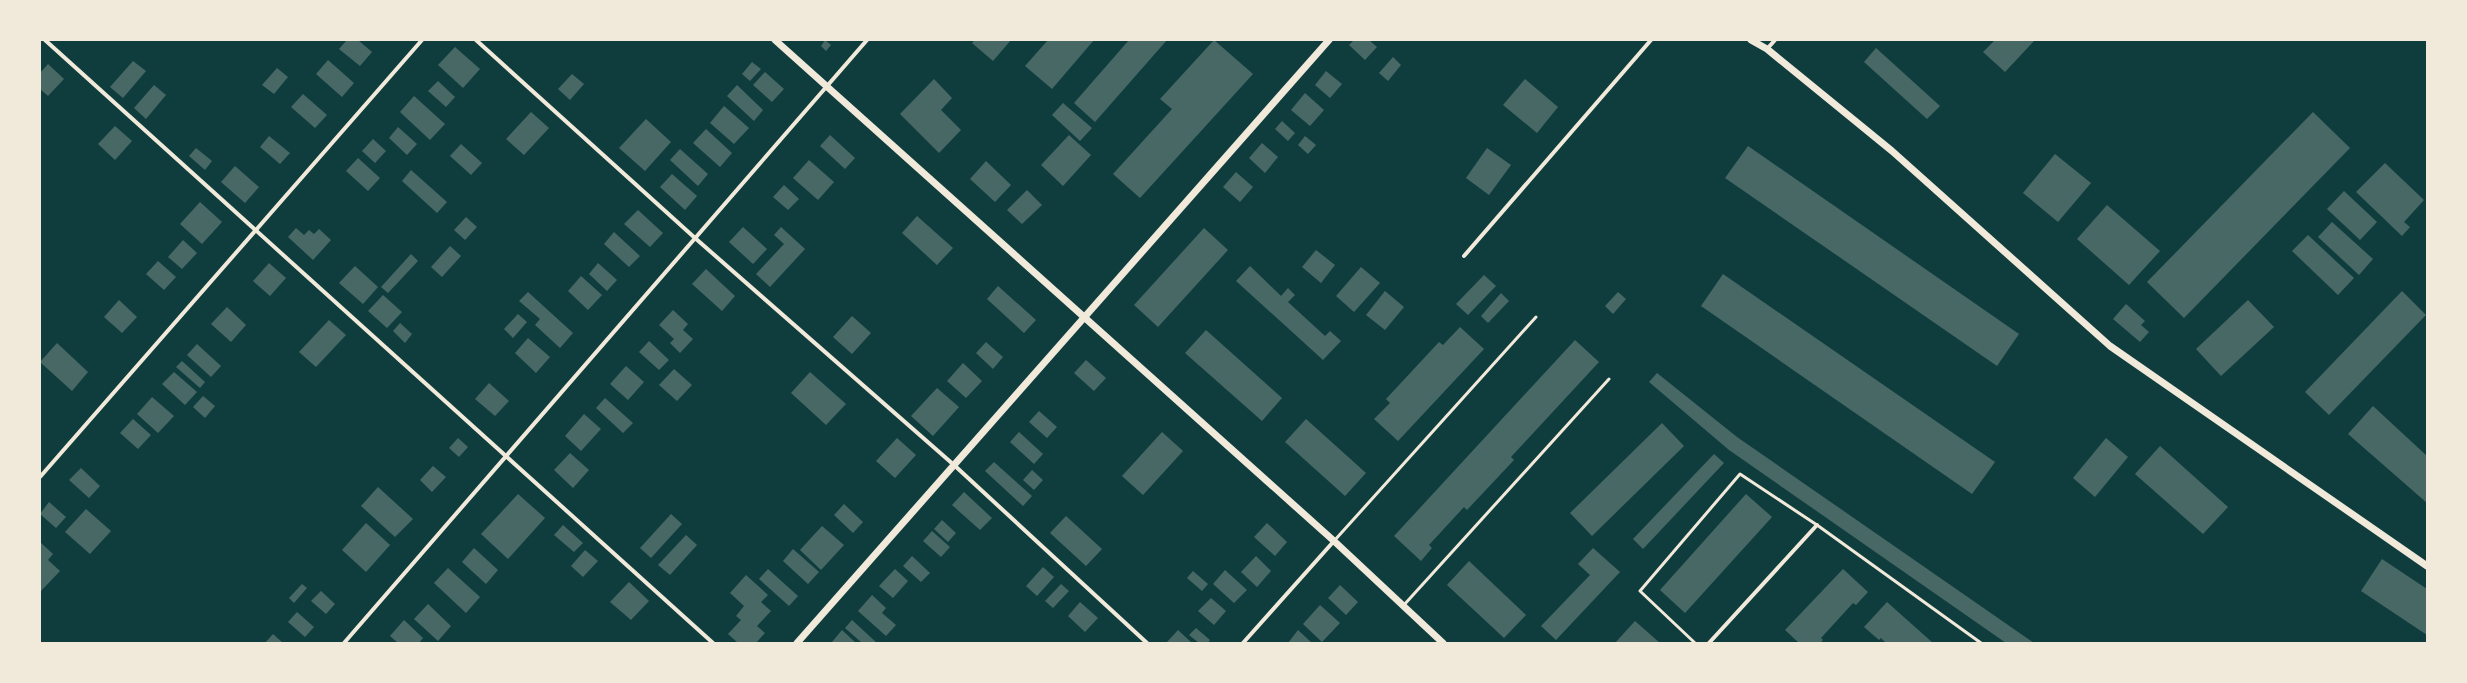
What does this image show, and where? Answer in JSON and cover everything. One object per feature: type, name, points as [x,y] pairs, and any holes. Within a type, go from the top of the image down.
[{"type":"street","points":[[45,40],[258,230],[507,458],[713,643]]},
{"type":"street","points":[[40,477],[258,230],[422,40]]},
{"type":"street","points":[[476,40],[695,238],[954,465],[1147,643]]},
{"type":"street","points":[[775,40],[1334,541],[1443,643]]},
{"type":"street","points":[[344,643],[507,458],[867,40]]},
{"type":"street","points":[[797,643],[1329,40]]},
{"type":"street","points":[[1464,256],[1651,40]]},
{"type":"street","points":[[1751,40],[1767,49],[1892,151],[2110,346],[2427,566]]},
{"type":"street","points":[[1767,49],[1775,40]]},
{"type":"street","points":[[1709,643],[1817,525]]},
{"type":"street","points":[[1243,643],[1334,541]]},
{"type":"lane","points":[[1334,541],[1536,317]]},
{"type":"lane","points":[[1403,606],[1609,380]]},
{"type":"lane","points":[[1695,643],[1640,591],[1740,474],[1817,525],[1981,643]]},
{"type":"building","points":[[347,40],[358,40],[372,52],[360,66],[339,49]]},
{"type":"building","points":[[825,40],[831,45],[826,51],[821,46]]},
{"type":"building","points":[[975,40],[1011,40],[993,61],[972,43]]},
{"type":"building","points":[[1048,40],[1094,40],[1052,89],[1025,66]]},
{"type":"building","points":[[1129,40],[1167,40],[1095,122],[1074,103]]},
{"type":"building","points":[[1214,40],[1253,74],[1140,198],[1113,174],[1172,109],[1160,99]]},
{"type":"building","points":[[1354,40],[1369,40],[1377,47],[1365,60],[1349,45]]},
{"type":"building","points":[[1995,40],[2035,40],[2005,72],[1983,52]]},
{"type":"building","points":[[455,47],[480,69],[463,88],[438,65]]},
{"type":"building","points":[[1876,48],[1940,106],[1927,119],[1864,62]]},
{"type":"building","points":[[1393,57],[1401,65],[1388,81],[1379,73]]},
{"type":"building","points":[[328,60],[354,83],[342,97],[316,74]]},
{"type":"building","points":[[133,61],[146,71],[123,98],[110,87]]},
{"type":"building","points":[[752,62],[761,69],[750,81],[742,74]]},
{"type":"building","points":[[48,64],[64,79],[48,96],[40,89],[40,73]]},
{"type":"building","points":[[277,68],[288,77],[274,94],[262,85]]},
{"type":"building","points":[[1326,71],[1342,84],[1330,98],[1315,85]]},
{"type":"building","points":[[765,72],[784,89],[772,102],[753,85]]},
{"type":"building","points":[[572,74],[584,84],[570,100],[558,89]]},
{"type":"building","points":[[934,79],[952,98],[941,110],[961,130],[939,153],[900,114]]},
{"type":"building","points":[[1525,79],[1558,107],[1537,133],[1503,105]]},
{"type":"building","points":[[438,81],[455,97],[446,107],[428,91]]},
{"type":"building","points":[[154,85],[166,95],[146,119],[134,108]]},
{"type":"building","points":[[737,85],[763,110],[754,121],[727,96]]},
{"type":"building","points":[[1305,93],[1324,110],[1310,126],[1291,110]]},
{"type":"building","points":[[303,94],[327,115],[315,128],[291,107]]},
{"type":"building","points":[[414,96],[445,124],[430,140],[400,112]]},
{"type":"building","points":[[1063,103],[1092,128],[1080,141],[1052,115]]},
{"type":"building","points":[[724,106],[749,128],[734,144],[710,123]]},
{"type":"building","points":[[531,112],[549,128],[524,155],[506,139]]},
{"type":"building","points":[[2313,112],[2350,148],[2184,318],[2147,282]]},
{"type":"building","points":[[646,119],[671,142],[645,171],[619,148]]},
{"type":"building","points":[[1282,121],[1295,133],[1288,141],[1275,129]]},
{"type":"building","points":[[115,126],[132,141],[115,160],[98,144]]},
{"type":"building","points":[[398,127],[417,144],[407,155],[389,138]]},
{"type":"building","points":[[706,129],[732,153],[720,167],[693,143]]},
{"type":"building","points":[[830,135],[855,158],[845,169],[820,146]]},
{"type":"building","points":[[1069,135],[1091,155],[1063,186],[1041,165]]},
{"type":"building","points":[[269,136],[290,153],[280,164],[260,147]]},
{"type":"building","points":[[1305,136],[1316,145],[1308,154],[1298,145]]},
{"type":"building","points":[[373,139],[386,151],[375,163],[362,151]]},
{"type":"building","points":[[1262,143],[1278,157],[1265,173],[1249,158]]},
{"type":"building","points":[[461,144],[482,163],[471,175],[450,156]]},
{"type":"building","points":[[1748,146],[2019,334],[1997,366],[1725,178]]},
{"type":"building","points":[[196,148],[212,161],[205,170],[189,156]]},
{"type":"building","points":[[1487,148],[1511,165],[1489,195],[1466,178]]},
{"type":"building","points":[[680,149],[708,174],[698,186],[670,160]]},
{"type":"building","points":[[2055,154],[2091,183],[2058,222],[2023,193]]},
{"type":"building","points":[[358,158],[380,178],[368,191],[346,171]]},
{"type":"building","points":[[809,160],[834,182],[818,200],[793,178]]},
{"type":"building","points":[[986,161],[1011,185],[995,202],[970,179]]},
{"type":"building","points":[[2385,163],[2424,200],[2404,222],[2410,227],[2402,236],[2356,192]]},
{"type":"building","points":[[235,166],[259,187],[245,203],[221,182]]},
{"type":"building","points":[[411,170],[447,202],[437,213],[402,181]]},
{"type":"building","points":[[1236,172],[1253,187],[1240,202],[1223,187]]},
{"type":"building","points":[[672,174],[697,196],[685,210],[660,187]]},
{"type":"building","points":[[784,185],[799,199],[788,210],[773,197]]},
{"type":"building","points":[[1027,190],[1042,205],[1022,224],[1007,210]]},
{"type":"building","points":[[2344,191],[2377,222],[2360,240],[2327,209]]},
{"type":"building","points":[[200,202],[222,222],[202,244],[180,224]]},
{"type":"building","points":[[2107,205],[2160,251],[2129,285],[2077,239]]},
{"type":"building","points":[[638,210],[663,233],[650,247],[624,224]]},
{"type":"building","points":[[917,216],[953,248],[937,265],[902,233]]},
{"type":"building","points":[[466,217],[477,227],[465,240],[454,230]]},
{"type":"building","points":[[2332,222],[2373,259],[2359,275],[2318,237]]},
{"type":"building","points":[[743,227],[767,249],[753,264],[729,242]]},
{"type":"building","points":[[781,227],[805,249],[770,287],[756,274],[784,244],[774,235]]},
{"type":"building","points":[[296,228],[304,235],[309,230],[314,234],[319,229],[331,240],[313,260],[288,237]]},
{"type":"building","points":[[1204,228],[1228,250],[1158,327],[1134,305]]},
{"type":"building","points":[[614,232],[640,256],[629,267],[604,244]]},
{"type":"building","points":[[2308,235],[2354,278],[2338,295],[2292,251]]},
{"type":"building","points":[[183,240],[197,253],[182,269],[168,257]]},
{"type":"building","points":[[450,246],[461,256],[442,277],[431,267]]},
{"type":"building","points":[[1316,250],[1335,265],[1321,283],[1302,267]]},
{"type":"building","points":[[411,254],[418,261],[388,293],[381,287]]},
{"type":"building","points":[[158,261],[176,277],[164,290],[146,274]]},
{"type":"building","points":[[269,263],[286,278],[270,296],[253,281]]},
{"type":"building","points":[[598,263],[617,280],[607,291],[589,274]]},
{"type":"building","points":[[355,266],[378,287],[363,304],[339,283]]},
{"type":"building","points":[[1250,266],[1281,296],[1288,288],[1295,295],[1288,302],[1325,336],[1330,331],[1341,341],[1323,360],[1236,281]]},
{"type":"building","points":[[1361,267],[1380,283],[1354,312],[1336,296]]},
{"type":"building","points":[[706,269],[735,296],[722,311],[692,284]]},
{"type":"building","points":[[1723,274],[1995,462],[1972,494],[1701,306]]},
{"type":"building","points":[[1484,275],[1496,286],[1468,315],[1456,304]]},
{"type":"building","points":[[581,276],[602,295],[588,310],[568,291]]},
{"type":"building","points":[[998,286],[1036,320],[1024,333],[987,299]]},
{"type":"building","points":[[1385,291],[1404,307],[1385,330],[1366,315]]},
{"type":"building","points":[[2402,291],[2426,315],[2329,415],[2305,392]]},
{"type":"building","points":[[528,292],[573,333],[560,348],[535,325],[540,319],[519,301]]},
{"type":"building","points":[[1618,292],[1626,299],[1613,314],[1605,306]]},
{"type":"building","points":[[1501,293],[1509,301],[1488,323],[1481,316]]},
{"type":"building","points":[[383,295],[402,312],[387,328],[368,311]]},
{"type":"building","points":[[119,300],[137,317],[122,333],[104,317]]},
{"type":"building","points":[[2248,300],[2274,327],[2221,376],[2196,349]]},
{"type":"building","points":[[2126,304],[2145,321],[2141,325],[2149,332],[2140,342],[2113,319]]},
{"type":"building","points":[[227,307],[246,325],[231,342],[211,324]]},
{"type":"building","points":[[673,310],[688,324],[683,330],[693,339],[680,353],[670,343],[674,339],[659,325]]},
{"type":"building","points":[[518,314],[527,322],[513,338],[504,329]]},
{"type":"building","points":[[852,316],[871,333],[852,354],[833,337]]},
{"type":"building","points":[[329,320],[346,335],[316,367],[299,352]]},
{"type":"building","points":[[400,323],[412,334],[405,343],[393,331]]},
{"type":"building","points":[[1460,327],[1484,349],[1398,441],[1374,419],[1390,403],[1386,399],[1439,342],[1443,345]]},
{"type":"building","points":[[1206,330],[1282,398],[1262,421],[1185,353]]},
{"type":"building","points":[[528,338],[550,357],[536,373],[515,353]]},
{"type":"building","points":[[1575,340],[1599,362],[1511,457],[1514,460],[1467,510],[1464,507],[1429,545],[1432,548],[1421,561],[1394,536]]},
{"type":"building","points":[[649,341],[669,360],[659,370],[639,352]]},
{"type":"building","points":[[986,342],[1003,357],[993,369],[976,353]]},
{"type":"building","points":[[57,343],[88,372],[72,391],[40,362]]},
{"type":"building","points":[[197,344],[221,366],[211,377],[187,355]]},
{"type":"building","points":[[1086,360],[1106,378],[1094,391],[1074,373]]},
{"type":"building","points":[[182,361],[205,382],[200,388],[176,367]]},
{"type":"building","points":[[963,363],[982,381],[966,398],[947,381]]},
{"type":"building","points":[[626,366],[644,382],[628,400],[610,384]]},
{"type":"building","points":[[674,369],[692,385],[677,401],[659,385]]},
{"type":"building","points":[[174,372],[197,392],[185,405],[162,384]]},
{"type":"building","points":[[810,372],[846,404],[826,425],[791,393]]},
{"type":"building","points":[[1657,373],[1737,437],[2034,643],[2006,643],[1729,450],[1649,382]]},
{"type":"building","points":[[489,383],[509,401],[495,416],[475,399]]},
{"type":"building","points":[[937,388],[959,407],[933,436],[911,416]]},
{"type":"building","points":[[203,396],[215,406],[205,418],[193,407]]},
{"type":"building","points":[[152,397],[174,416],[158,433],[137,414]]},
{"type":"building","points":[[605,398],[633,423],[623,433],[596,408]]},
{"type":"building","points":[[2373,406],[2427,456],[2427,503],[2348,434]]},
{"type":"building","points":[[1039,411],[1057,427],[1047,438],[1029,422]]},
{"type":"building","points":[[584,414],[601,429],[581,451],[565,436]]},
{"type":"building","points":[[133,419],[151,435],[138,449],[120,433]]},
{"type":"building","points":[[1306,419],[1366,473],[1345,496],[1285,442]]},
{"type":"building","points":[[1662,423],[1684,446],[1592,536],[1570,513]]},
{"type":"building","points":[[1019,432],[1043,454],[1034,464],[1010,442]]},
{"type":"building","points":[[1162,432],[1183,451],[1143,495],[1122,476]]},
{"type":"building","points":[[458,438],[468,447],[459,457],[449,448]]},
{"type":"building","points":[[897,438],[916,455],[895,478],[876,461]]},
{"type":"building","points":[[2106,438],[2128,457],[2095,497],[2073,478]]},
{"type":"building","points":[[2160,446],[2228,507],[2203,534],[2135,474]]},
{"type":"building","points":[[570,453],[589,470],[573,488],[554,470]]},
{"type":"building","points":[[1714,454],[1724,463],[1643,549],[1633,539]]},
{"type":"building","points":[[994,462],[1032,496],[1023,506],[985,471]]},
{"type":"building","points":[[433,466],[446,477],[432,492],[420,480]]},
{"type":"building","points":[[81,468],[100,486],[89,498],[69,480]]},
{"type":"building","points":[[1032,470],[1043,480],[1034,490],[1023,480]]},
{"type":"building","points":[[378,487],[413,519],[395,537],[361,506]]},
{"type":"building","points":[[964,492],[992,518],[980,530],[952,505]]},
{"type":"building","points":[[518,494],[545,518],[508,559],[481,534]]},
{"type":"building","points":[[1746,494],[1772,517],[1685,613],[1660,590]]},
{"type":"building","points":[[49,502],[66,517],[56,528],[40,514]]},
{"type":"building","points":[[844,504],[863,522],[853,533],[834,515]]},
{"type":"building","points":[[86,509],[111,531],[90,554],[65,532]]},
{"type":"building","points":[[671,514],[682,524],[651,558],[640,548]]},
{"type":"building","points":[[1066,516],[1102,549],[1086,566],[1050,533]]},
{"type":"building","points":[[942,520],[956,533],[948,542],[934,529]]},
{"type":"building","points":[[366,523],[390,545],[366,572],[342,550]]},
{"type":"building","points":[[1267,523],[1287,542],[1275,556],[1254,537]]},
{"type":"building","points":[[563,525],[583,543],[574,552],[554,535]]},
{"type":"building","points":[[822,526],[844,545],[821,570],[800,550]]},
{"type":"building","points":[[932,531],[950,547],[941,557],[923,541]]},
{"type":"building","points":[[686,535],[697,545],[670,575],[658,565]]},
{"type":"building","points":[[40,542],[53,554],[48,560],[60,571],[41,591]]},
{"type":"building","points":[[474,548],[498,570],[486,584],[462,562]]},
{"type":"building","points":[[1593,548],[1620,572],[1556,640],[1541,626],[1590,575],[1578,564]]},
{"type":"building","points":[[793,549],[819,572],[808,584],[783,561]]},
{"type":"building","points":[[585,550],[598,561],[583,577],[571,566]]},
{"type":"building","points":[[912,556],[930,573],[921,582],[903,566]]},
{"type":"building","points":[[1256,556],[1271,571],[1257,587],[1241,572]]},
{"type":"building","points":[[2382,559],[2427,589],[2427,635],[2361,591]]},
{"type":"building","points":[[1469,561],[1526,615],[1504,638],[1447,585]]},
{"type":"building","points":[[1043,567],[1054,577],[1037,596],[1026,586]]},
{"type":"building","points":[[448,568],[480,597],[466,613],[434,583]]},
{"type":"building","points":[[768,569],[798,596],[789,606],[759,579]]},
{"type":"building","points":[[895,569],[908,581],[893,598],[879,586]]},
{"type":"building","points":[[1843,569],[1868,592],[1856,605],[1853,603],[1821,638],[1823,640],[1820,643],[1799,643],[1785,630]]},
{"type":"building","points":[[1225,570],[1247,590],[1234,603],[1213,584]]},
{"type":"building","points":[[1193,571],[1208,584],[1202,591],[1187,578]]},
{"type":"building","points":[[746,575],[768,595],[761,602],[771,611],[757,626],[765,633],[756,643],[738,643],[728,634],[741,620],[736,616],[744,606],[730,593]]},
{"type":"building","points":[[629,582],[649,601],[631,620],[610,602]]},
{"type":"building","points":[[302,584],[307,588],[294,603],[289,598]]},
{"type":"building","points":[[1061,584],[1069,591],[1053,608],[1045,601]]},
{"type":"building","points":[[1340,585],[1358,602],[1346,615],[1328,598]]},
{"type":"building","points":[[321,591],[335,604],[326,614],[311,601]]},
{"type":"building","points":[[872,595],[886,608],[882,613],[896,625],[886,636],[858,611]]},
{"type":"building","points":[[1211,598],[1226,611],[1214,625],[1198,611]]},
{"type":"building","points":[[1080,602],[1098,618],[1085,632],[1068,616]]},
{"type":"building","points":[[1887,602],[1933,643],[1886,643],[1881,638],[1879,640],[1864,627]]},
{"type":"building","points":[[428,604],[451,626],[438,641],[414,619]]},
{"type":"building","points":[[1320,605],[1340,623],[1322,642],[1303,624]]},
{"type":"building","points":[[297,612],[314,627],[305,637],[288,622]]},
{"type":"building","points":[[404,620],[423,638],[419,643],[398,643],[390,636]]},
{"type":"building","points":[[852,620],[877,643],[862,643],[845,628]]},
{"type":"building","points":[[1635,621],[1660,643],[1615,643]]},
{"type":"building","points":[[1196,628],[1210,640],[1208,643],[1199,643],[1189,635]]},
{"type":"building","points":[[842,630],[856,643],[832,642]]},
{"type":"building","points":[[1178,630],[1192,643],[1167,642]]},
{"type":"building","points":[[1298,630],[1312,643],[1288,643]]},
{"type":"building","points":[[273,634],[283,643],[265,643]]}]
